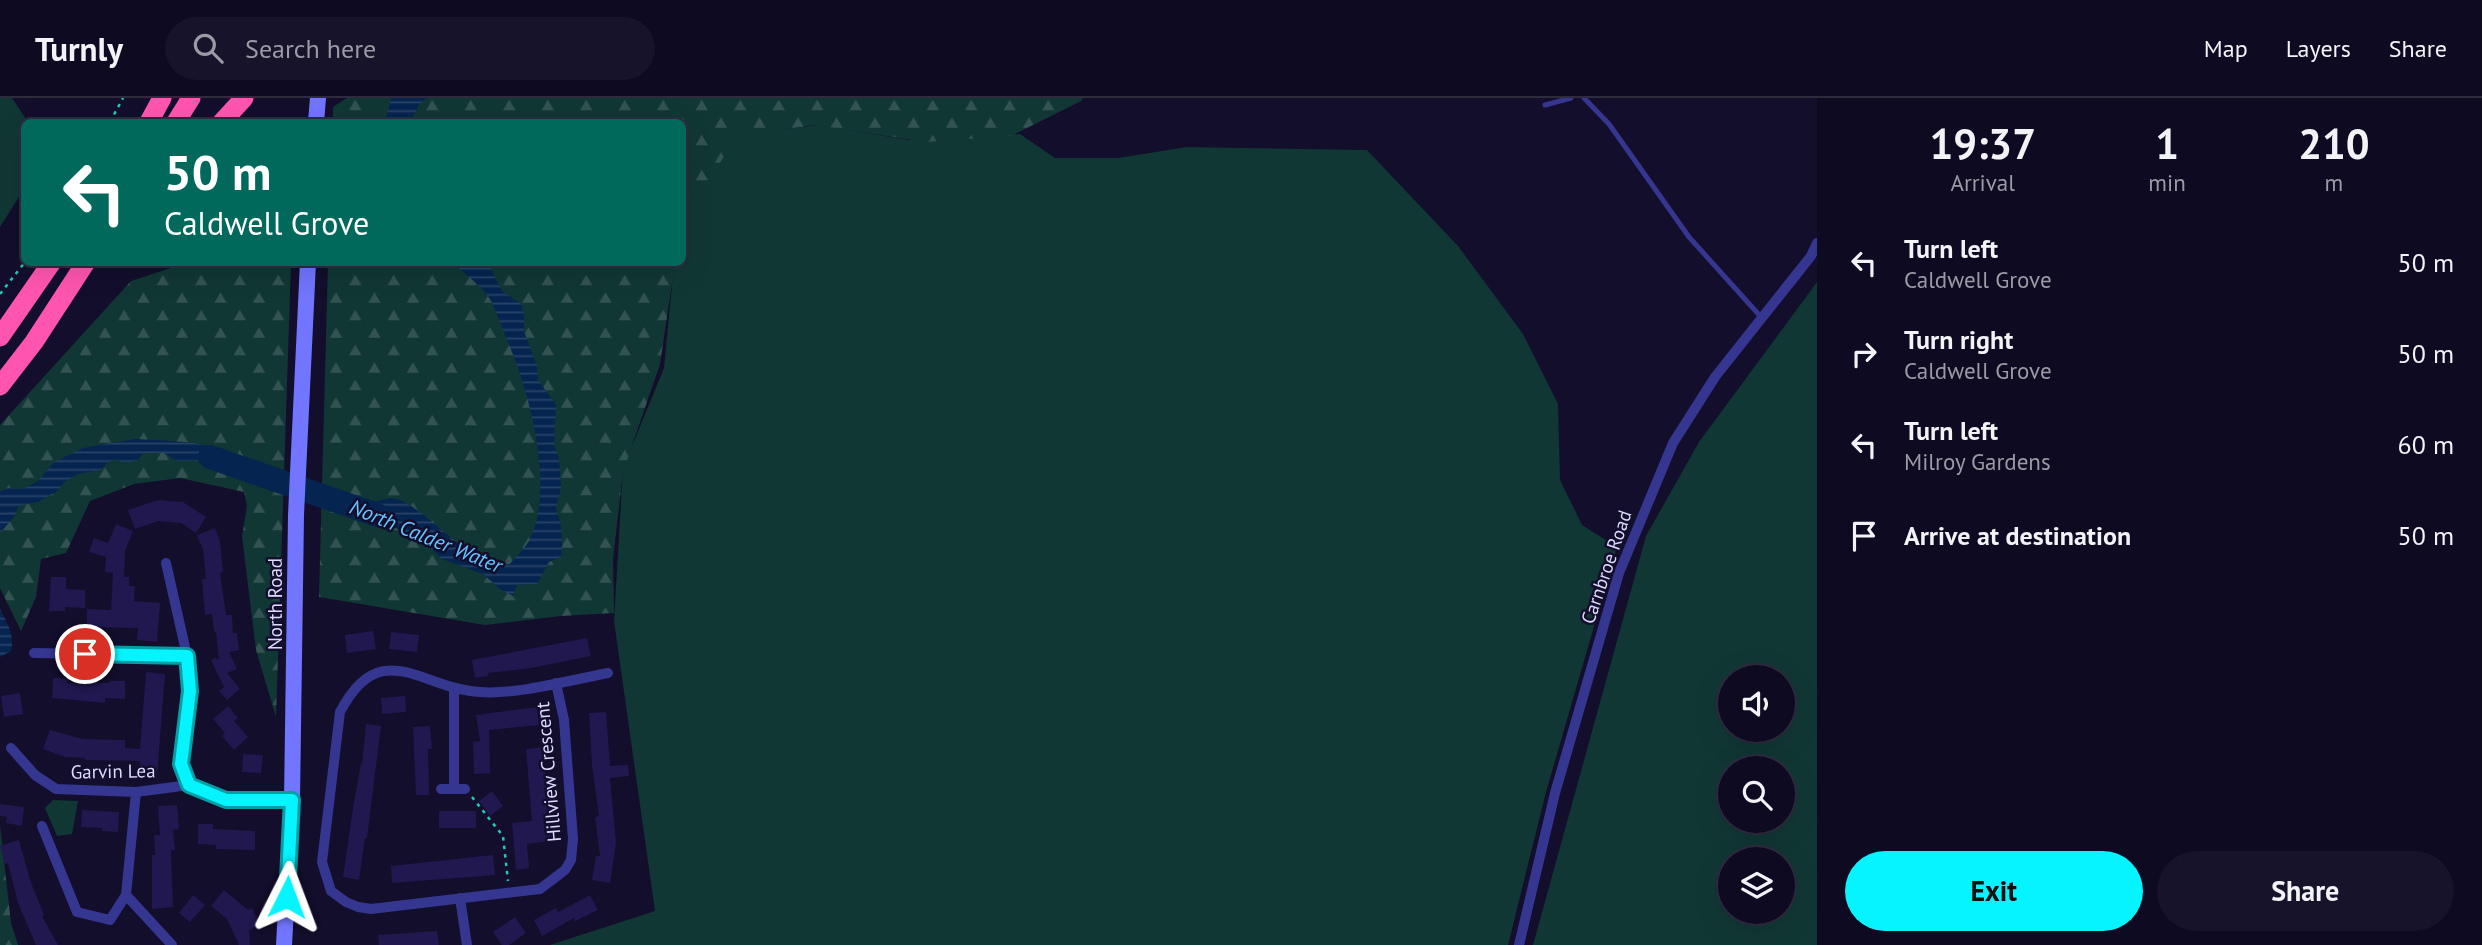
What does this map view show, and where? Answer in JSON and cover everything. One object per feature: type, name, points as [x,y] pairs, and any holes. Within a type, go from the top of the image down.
[{"type":"highway","points":[[151,119],[162,98]]},
{"type":"highway","points":[[178,119],[191,98]]},
{"type":"highway","points":[[225,119],[244,98]]},
{"type":"highway","points":[[0,337],[49,266]]},
{"type":"highway","points":[[34,342],[83,266]]},
{"type":"highway","points":[[0,386],[100,266]]},
{"type":"main road","points":[[316,119],[318,98]]},
{"type":"main road","name":"North Road","points":[[284,945],[292,800],[296,515],[307,266]]},
{"type":"street","name":"Carnbroe Road","points":[[1520,945],[1555,793],[1619,573],[1673,443],[1715,377],[1811,256],[1817,243]]},
{"type":"street","points":[[166,562],[187,656],[190,691],[181,764],[189,785],[226,800],[292,800]]},
{"type":"street","points":[[34,653],[187,656]]},
{"type":"street","name":"Hillview Crescent","points":[[556,683],[565,720],[573,839],[571,860],[565,870],[540,889],[371,909],[346,902],[331,891],[322,862],[340,712],[351,691],[365,678],[401,670],[425,676],[454,689],[481,693],[608,673]]},
{"type":"street","points":[[441,789],[459,788],[454,689]]},
{"type":"street","name":"Garvin Lea","points":[[11,748],[35,775],[56,789],[136,792],[189,785]]},
{"type":"street","points":[[41,826],[77,912],[110,920],[126,895],[136,792]]},
{"type":"street","points":[[126,895],[173,945]]},
{"type":"street","points":[[460,898],[467,945]]},
{"type":"lane","points":[[1545,105],[1571,98]]},
{"type":"lane","points":[[1584,98],[1609,124],[1689,237],[1761,317]]},
{"type":"path","points":[[112,119],[122,98]]},
{"type":"path","points":[[0,294],[21,266]]},
{"type":"path","points":[[459,788],[503,836],[511,894]]},
{"type":"green space","points":[[0,98],[12,98],[26,119],[21,119],[21,194],[0,227]]},
{"type":"green space","points":[[347,98],[1083,98],[1011,136],[925,142],[815,125],[736,136],[686,220],[686,119],[333,119],[333,107]]},
{"type":"green space","points":[[818,125],[909,140],[1020,134],[1055,158],[1118,158],[1187,147],[1367,150],[1458,246],[1523,334],[1558,404],[1560,480],[1582,525],[1617,547],[1546,792],[1508,945],[550,945],[655,911],[614,621],[623,468],[664,368],[674,266],[686,266],[686,214],[729,136]]},
{"type":"green space","points":[[291,266],[276,717],[256,650],[242,536],[247,506],[244,492],[180,478],[134,484],[90,501],[66,553],[41,559],[36,597],[21,631],[0,588],[0,425],[131,281],[171,268]]},
{"type":"green space","points":[[328,266],[675,266],[660,364],[623,472],[613,559],[614,613],[485,625],[319,597]]},
{"type":"green space","points":[[1817,282],[1817,945],[1533,945],[1646,536],[1699,442]]},
{"type":"green space","points":[[53,800],[78,801],[72,834],[57,836],[45,808]]},
{"type":"green space","points":[[0,825],[11,923],[18,945],[0,945]]},
{"type":"water","points":[[391,98],[428,98],[419,104],[412,119],[386,119]]},
{"type":"water","points":[[456,266],[490,266],[502,291],[521,304],[524,331],[537,366],[538,380],[556,405],[554,445],[559,458],[561,487],[556,509],[562,532],[561,557],[549,562],[537,584],[517,585],[513,596],[483,574],[442,559],[426,544],[375,517],[343,515],[348,498],[369,503],[388,498],[400,500],[467,549],[495,563],[510,564],[530,539],[537,517],[540,492],[536,436],[514,356],[491,301]]},
{"type":"water","points":[[135,439],[214,447],[243,463],[239,473],[199,460],[177,461],[164,453],[143,453],[138,460],[130,462],[116,459],[108,462],[101,470],[78,474],[38,502],[18,506],[15,516],[0,533],[0,492],[8,488],[23,489],[38,481],[54,462],[83,448]]},
{"type":"water","points":[[0,609],[10,629],[12,645],[11,651],[0,657]]},
{"type":"building","points":[[158,500],[183,502],[206,517],[196,533],[181,523],[158,521],[135,529],[128,510]]},
{"type":"building","points":[[116,524],[133,531],[125,551],[124,577],[129,577],[129,586],[135,586],[134,601],[160,603],[157,642],[137,640],[138,628],[87,627],[87,609],[111,610],[113,573],[105,572],[106,557],[89,552],[94,538],[108,543]]},
{"type":"building","points":[[215,528],[220,541],[223,572],[220,573],[226,615],[232,615],[233,633],[237,633],[239,650],[229,652],[237,669],[227,673],[240,689],[227,700],[219,691],[224,687],[211,660],[219,660],[216,632],[212,614],[205,615],[203,549],[197,535]]},
{"type":"building","points":[[51,577],[66,577],[66,589],[85,590],[85,608],[65,607],[65,611],[49,611]]},
{"type":"building","points":[[373,631],[376,649],[347,653],[345,635]]},
{"type":"building","points":[[391,632],[419,635],[417,652],[389,649]]},
{"type":"building","points":[[587,638],[591,656],[488,673],[488,676],[475,678],[472,660]]},
{"type":"building","points":[[146,672],[165,674],[157,777],[139,777],[140,761],[85,760],[65,757],[43,749],[50,730],[83,739],[125,740],[125,748],[140,749]]},
{"type":"building","points":[[53,678],[68,679],[67,683],[90,684],[125,681],[125,699],[105,698],[105,703],[52,698]]},
{"type":"building","points":[[20,693],[23,714],[4,717],[1,696]]},
{"type":"building","points":[[405,696],[406,712],[382,714],[381,698]]},
{"type":"building","points":[[228,706],[238,718],[234,721],[248,737],[234,750],[213,719]]},
{"type":"building","points":[[537,707],[539,725],[489,730],[490,773],[474,774],[473,742],[480,741],[476,715]]},
{"type":"building","points":[[606,712],[610,766],[628,765],[629,776],[610,778],[616,843],[610,883],[592,880],[596,856],[600,856],[589,713]]},
{"type":"building","points":[[366,724],[381,726],[359,880],[343,877]]},
{"type":"building","points":[[430,726],[432,749],[428,749],[429,795],[416,795],[413,727]]},
{"type":"building","points":[[543,747],[551,841],[527,844],[529,868],[516,870],[512,823],[532,821],[526,749]]},
{"type":"building","points":[[243,754],[263,755],[261,773],[242,772]]},
{"type":"building","points":[[492,791],[503,806],[490,816],[479,801]]},
{"type":"building","points":[[0,804],[24,807],[22,826],[6,823],[7,817],[0,816]]},
{"type":"building","points":[[177,805],[179,829],[173,830],[175,850],[171,850],[173,907],[152,909],[154,835],[160,835],[158,806]]},
{"type":"building","points":[[82,810],[119,812],[118,832],[81,827]]},
{"type":"building","points":[[439,811],[476,811],[476,828],[439,828]]},
{"type":"building","points":[[198,824],[213,824],[213,829],[255,831],[255,850],[216,849],[216,845],[198,844]]},
{"type":"building","points":[[19,840],[30,880],[44,915],[42,916],[58,945],[36,945],[18,903],[8,863],[5,864],[0,846]]},
{"type":"building","points":[[493,855],[495,875],[392,883],[391,866]]},
{"type":"building","points":[[224,890],[248,910],[252,908],[260,925],[249,930],[250,945],[239,945],[227,919],[211,906]]},
{"type":"building","points":[[193,895],[205,905],[190,922],[179,913]]},
{"type":"building","points":[[590,895],[598,910],[575,921],[574,918],[542,936],[534,920],[556,908],[558,912]]},
{"type":"building","points":[[515,917],[526,933],[509,945],[502,945],[493,932]]},
{"type":"building","points":[[437,931],[439,945],[379,945],[378,935]]},
{"type":"waterway","name":"North Calder Water","points":[[210,457],[377,515]]},
{"type":"route","points":[[85,654],[187,656],[190,691],[181,764],[189,785],[226,800],[292,800],[287,897]]}]
